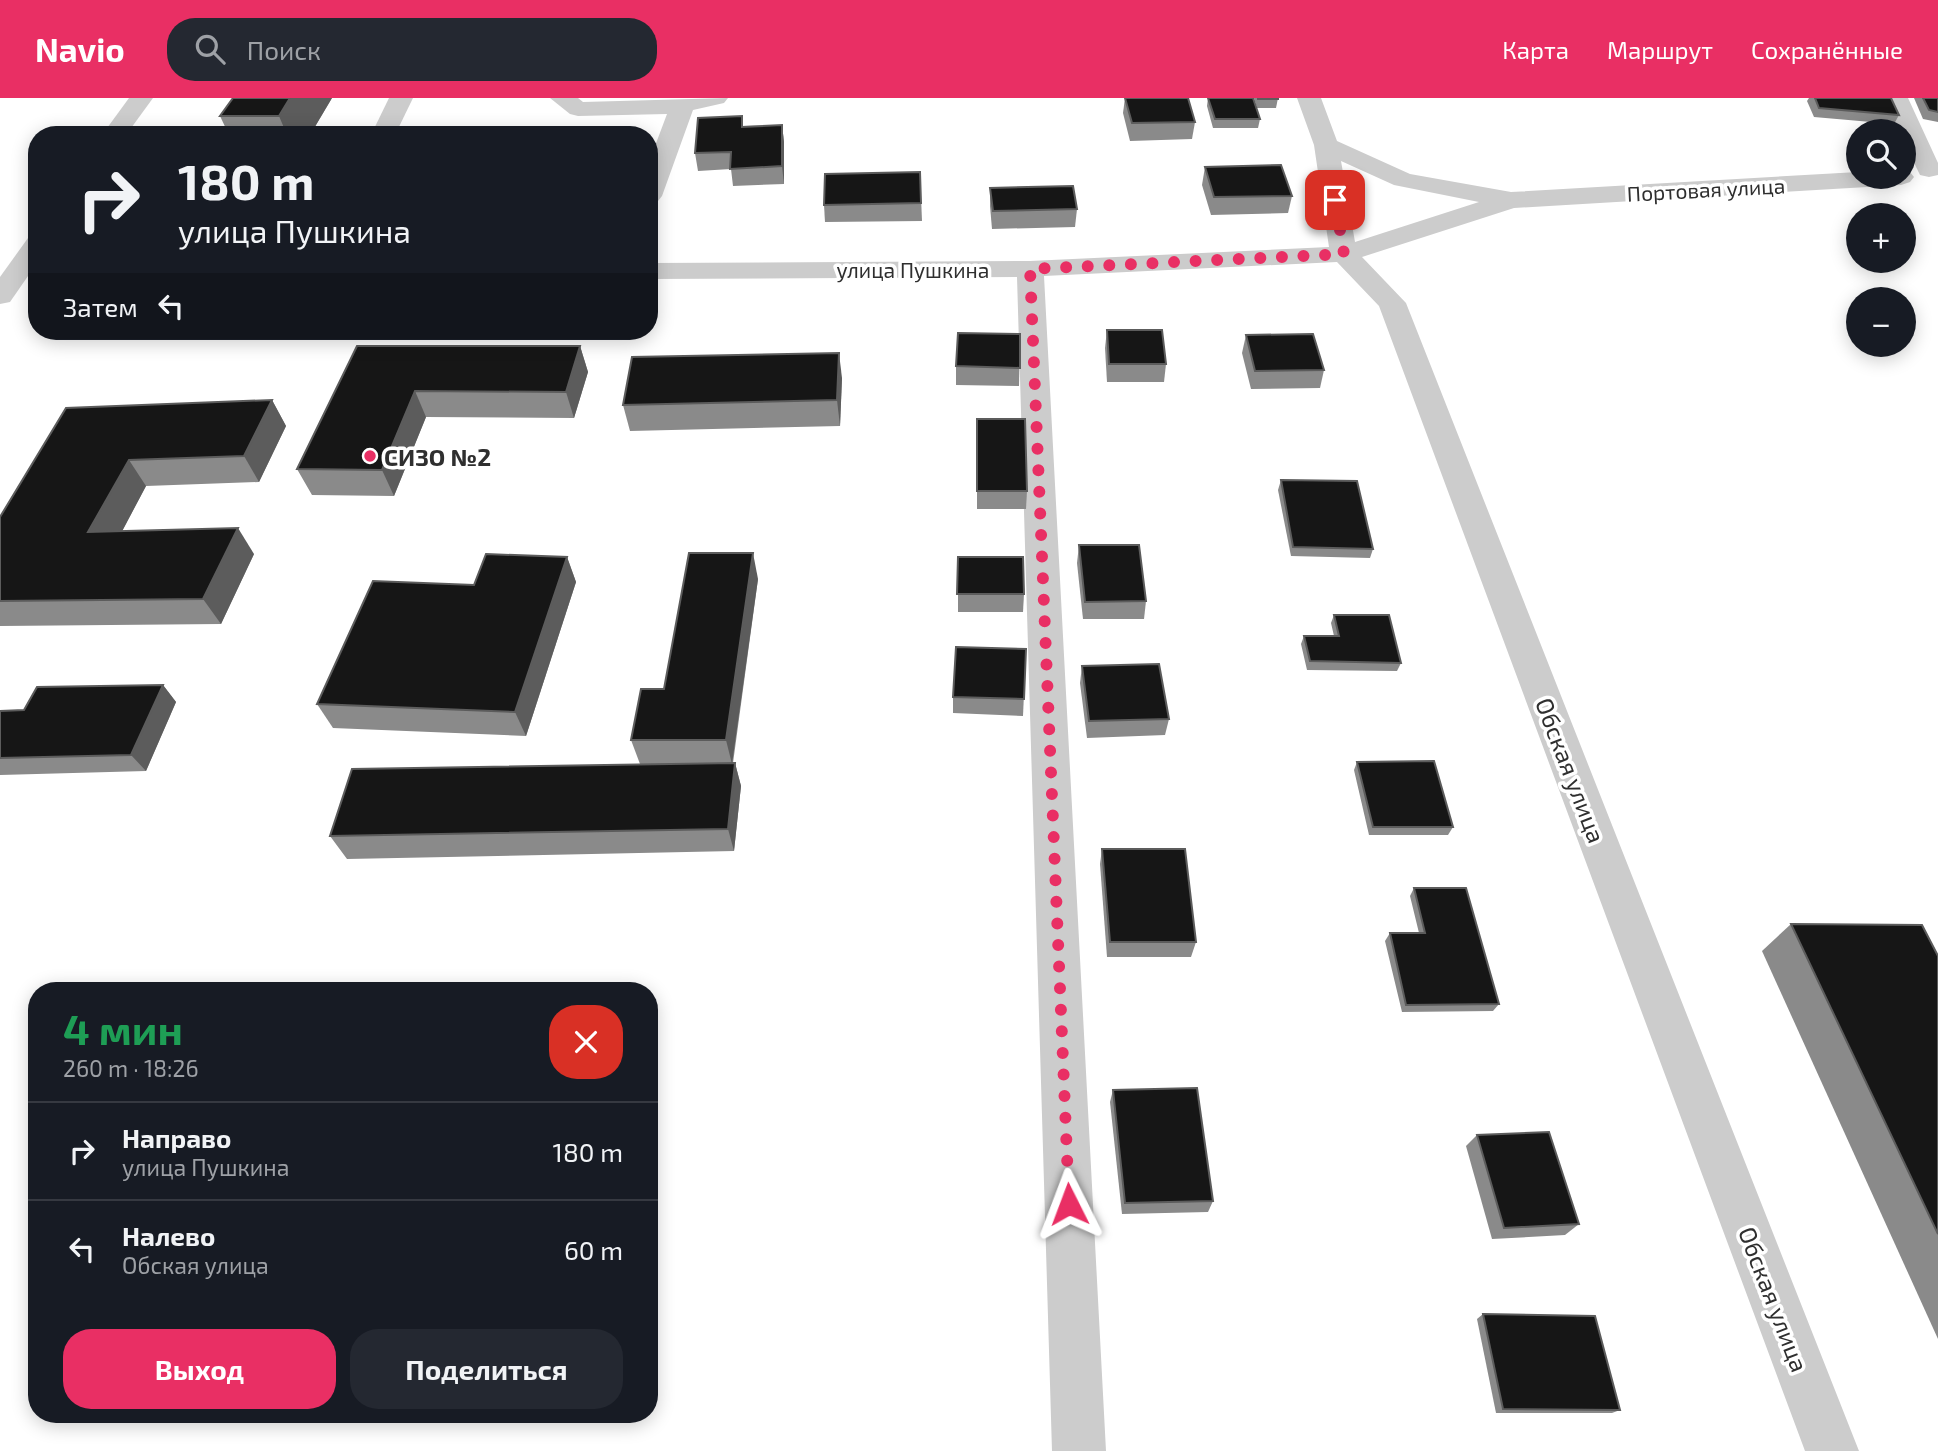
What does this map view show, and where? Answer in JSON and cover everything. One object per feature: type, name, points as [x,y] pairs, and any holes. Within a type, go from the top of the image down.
[{"type":"street","points":[[121,126],[141,98]]},
{"type":"street","points":[[387,126],[401,98]]},
{"type":"street","points":[[562,98],[578,109],[664,108],[716,98]]},
{"type":"street","points":[[1308,98],[1326,145],[1344,254]]},
{"type":"street","points":[[1896,98],[1933,169]]},
{"type":"street","points":[[658,172],[683,104]]},
{"type":"street","points":[[1326,145],[1403,180],[1511,200]]},
{"type":"street","name":"Портовая улица","points":[[1511,200],[1846,179]]},
{"type":"street","name":"улица Пушкина","points":[[658,271],[1030,269],[1344,254],[1511,200]]},
{"type":"street","name":"Обская улица","points":[[1344,254],[1392,303],[1832,1451]]},
{"type":"street","points":[[1,294],[28,256]]},
{"type":"street","points":[[1030,269],[1079,1451]]},
{"type":"street","points":[[1,294],[28,292]]},
{"type":"building","points":[[233,98],[290,98],[279,116],[220,116]]},
{"type":"building","points":[[1125,98],[1188,98],[1195,122],[1132,123]]},
{"type":"building","points":[[1208,98],[1253,98],[1260,119],[1215,119]]},
{"type":"building","points":[[1815,98],[1891,98],[1899,115],[1819,108]]},
{"type":"building","points":[[1923,98],[1938,98],[1938,112],[1929,110]]},
{"type":"building","points":[[742,116],[742,127],[782,125],[782,166],[730,169],[731,152],[695,153],[698,118]]},
{"type":"building","points":[[1281,165],[1292,196],[1214,197],[1205,167]]},
{"type":"building","points":[[920,172],[921,203],[824,205],[825,174]]},
{"type":"building","points":[[1073,186],[1077,209],[993,211],[990,188]]},
{"type":"building","points":[[1107,330],[1162,330],[1166,364],[1109,364]]},
{"type":"building","points":[[958,333],[1020,334],[1020,368],[956,366]]},
{"type":"building","points":[[1313,334],[1324,370],[1255,371],[1246,335]]},
{"type":"building","points":[[357,346],[580,346],[566,392],[415,391],[382,470],[297,469]]},
{"type":"building","points":[[839,353],[837,400],[623,405],[632,357]]},
{"type":"building","points":[[272,400],[244,456],[129,460],[88,532],[238,528],[203,599],[0,601],[0,517],[66,408]]},
{"type":"building","points":[[977,419],[1025,419],[1027,491],[977,491]]},
{"type":"building","points":[[1281,480],[1357,481],[1373,549],[1293,547]]},
{"type":"building","points":[[1079,545],[1139,545],[1146,601],[1085,602]]},
{"type":"building","points":[[689,553],[753,553],[726,740],[631,740],[641,689],[664,689]]},
{"type":"building","points":[[486,554],[567,557],[515,712],[317,704],[373,581],[474,585]]},
{"type":"building","points":[[958,557],[1023,557],[1024,594],[957,594]]},
{"type":"building","points":[[1334,615],[1389,615],[1401,663],[1310,661],[1304,636],[1339,636]]},
{"type":"building","points":[[956,647],[1026,649],[1024,699],[953,697]]},
{"type":"building","points":[[1159,664],[1169,719],[1089,721],[1082,666]]},
{"type":"building","points":[[163,685],[131,755],[0,758],[0,711],[24,710],[37,687]]},
{"type":"building","points":[[1434,761],[1453,827],[1373,827],[1357,762]]},
{"type":"building","points":[[735,763],[728,829],[330,836],[352,769]]},
{"type":"building","points":[[1102,849],[1185,849],[1196,942],[1110,942]]},
{"type":"building","points":[[1414,888],[1466,888],[1499,1004],[1406,1005],[1390,933],[1425,933]]},
{"type":"building","points":[[1791,924],[1922,925],[1938,956],[1938,1234]]},
{"type":"building","points":[[1197,1088],[1213,1201],[1125,1203],[1113,1090]]},
{"type":"building","points":[[1549,1132],[1579,1224],[1504,1228],[1477,1135]]},
{"type":"building","points":[[1483,1314],[1595,1316],[1620,1410],[1503,1409]]},
{"type":"place","name":"СИЗО №2","points":[[370,456]]},
{"type":"route","points":[[1069,1204],[1030,269],[1344,254],[1335,200]]}]
